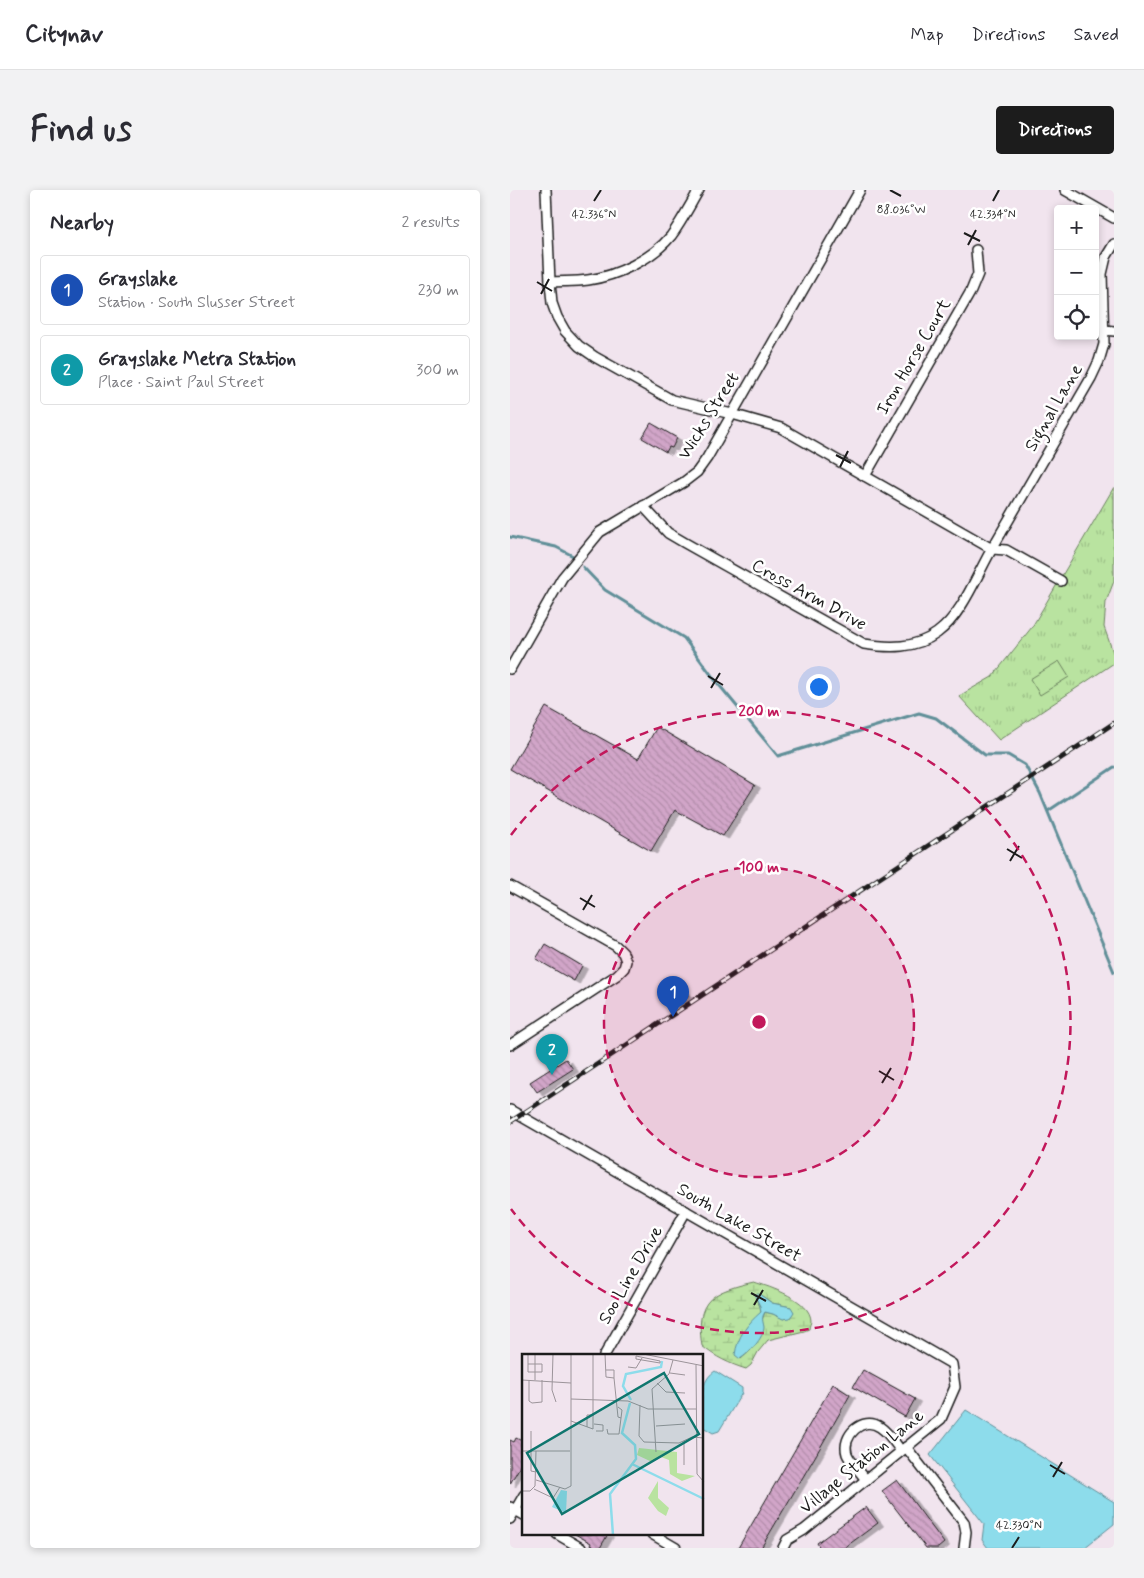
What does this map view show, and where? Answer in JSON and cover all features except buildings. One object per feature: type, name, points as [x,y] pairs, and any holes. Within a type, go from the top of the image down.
[{"type":"street","points":[[546,190],[552,303],[565,331],[579,346],[672,400],[781,428],[992,549],[1006,550],[1061,581]]},
{"type":"street","points":[[550,282],[589,280],[617,272],[640,261],[655,251],[669,237],[681,222],[699,190]]},
{"type":"street","name":"Wicks Street","points":[[510,669],[562,578],[600,532],[684,482],[697,472],[707,458],[860,190]]},
{"type":"street","points":[[1065,190],[1114,218]]},
{"type":"street","name":"Signal Lane","points":[[992,549],[1099,361],[1104,344],[1102,274],[1106,257],[1114,244]]},
{"type":"street","name":"Iron Horse Court","points":[[865,476],[971,291],[978,274],[976,250]]},
{"type":"street","points":[[1104,330],[1114,331]]},
{"type":"street","name":"Cross Arm Drive","points":[[643,506],[668,533],[685,544],[848,636],[864,644],[883,647],[912,645],[926,640],[938,632],[950,621],[960,606],[992,549]]},
{"type":"street","points":[[510,886],[616,946],[623,953],[626,960],[624,968],[617,975],[510,1046]]},
{"type":"street","name":"South Lake Street","points":[[510,1110],[952,1364]]},
{"type":"street","name":"Soo Line Drive","points":[[605,1354],[686,1211]]},
{"type":"street","name":"Village Station Lane","points":[[783,1548],[787,1540],[804,1530],[941,1420],[955,1386],[952,1364]]},
{"type":"street","points":[[866,1480],[847,1454],[848,1440],[855,1428],[866,1423],[880,1426],[904,1449],[964,1522],[966,1532],[964,1548]]},
{"type":"street","points":[[510,1519],[512,1509],[522,1498]]},
{"type":"street","points":[[560,1536],[581,1548]]},
{"type":"street","points":[[655,1536],[676,1548]]},
{"type":"green space","points":[[1114,487],[1114,581],[1106,602],[1104,627],[1114,655],[1114,663],[999,740],[959,696],[992,677],[1032,627]]},
{"type":"green space","points":[[1059,661],[1069,677],[1040,695],[1030,679]]},
{"type":"green space","points":[[754,1282],[770,1287],[797,1301],[809,1314],[811,1321],[809,1329],[768,1340],[758,1352],[751,1365],[746,1369],[723,1360],[702,1346],[700,1324],[704,1308],[716,1295],[728,1289]],"holes":[[[759,1294],[772,1303],[791,1307],[784,1319],[765,1312],[751,1350],[741,1359],[761,1312],[755,1298]]]},
{"type":"water","points":[[754,1294],[759,1294],[772,1303],[791,1307],[794,1312],[790,1318],[783,1319],[765,1312],[762,1336],[752,1349],[740,1359],[735,1355],[738,1342],[748,1326],[761,1312]]},
{"type":"water","points":[[715,1371],[742,1388],[742,1393],[719,1431],[713,1433],[704,1428],[704,1386],[709,1376]]},
{"type":"water","points":[[966,1410],[1114,1502],[1114,1524],[1084,1548],[988,1548],[982,1540],[984,1524],[930,1455]]},
{"type":"waterway","points":[[510,537],[556,547],[573,556]]},
{"type":"waterway","points":[[583,567],[605,590],[684,638],[715,680],[778,756],[919,713],[936,718],[985,755],[1008,755],[1025,765],[1040,793],[1114,972]]},
{"type":"waterway","points":[[1048,811],[1114,767]]},
{"type":"railway","points":[[510,1122],[1114,723]]},
{"type":"place","name":"Grayslake","points":[[673,1017]]},
{"type":"place","name":"Grayslake Metra Station","points":[[552,1075]]}]
